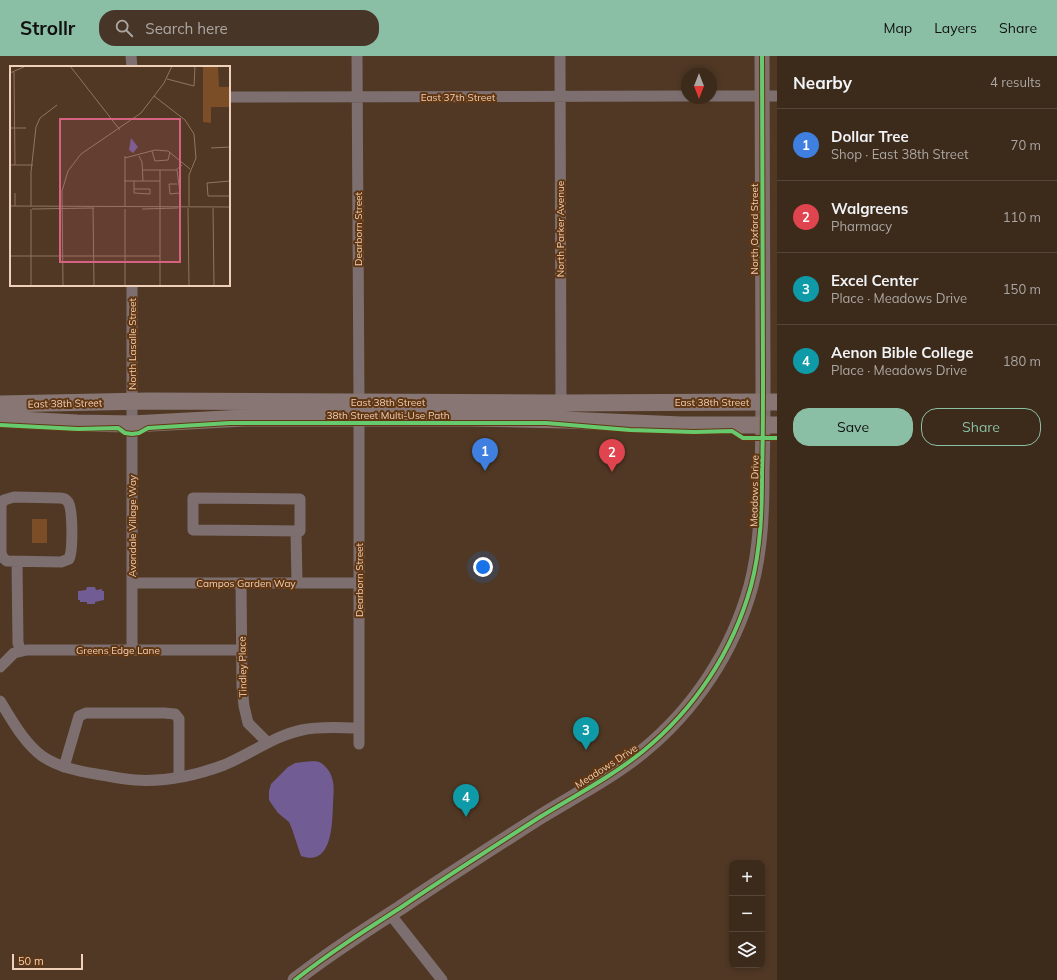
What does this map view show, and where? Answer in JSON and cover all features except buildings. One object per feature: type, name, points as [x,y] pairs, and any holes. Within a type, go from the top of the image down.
[{"type":"main road","name":"East 38th Street","points":[[0,404],[147,401],[688,426],[770,425]]},
{"type":"main road","name":"East 38th Street","points":[[0,419],[132,424],[359,410],[561,403],[770,402]]},
{"type":"street","points":[[131,56],[132,66]]},
{"type":"street","name":"Dearborn Street","points":[[357,56],[359,744]]},
{"type":"street","name":"North Parker Avenue","points":[[560,56],[561,403]]},
{"type":"street","name":"North Oxford Street","points":[[762,56],[770,402]]},
{"type":"street","name":"East 37th Street","points":[[230,97],[560,98],[681,96]]},
{"type":"street","points":[[717,96],[777,96]]},
{"type":"street","name":"North Lasalle Street","points":[[132,286],[133,402]]},
{"type":"street","name":"Avondale Village Way","points":[[132,650],[133,402]]},
{"type":"street","name":"Meadows Drive","points":[[295,980],[390,914],[487,851],[618,770],[656,740],[681,716],[710,676],[727,647],[740,619],[752,582],[762,517],[770,425],[770,402]]},
{"type":"street","points":[[14,497],[60,498],[69,502],[71,512],[72,550],[69,559],[61,562],[17,562],[7,561],[1,554],[0,510],[4,500],[14,497]]},
{"type":"street","points":[[193,498],[300,499],[300,530],[296,530],[193,530],[193,498]]},
{"type":"street","points":[[296,530],[297,583]]},
{"type":"street","points":[[0,667],[14,653],[21,651],[18,643],[17,562]]},
{"type":"street","name":"Campos Garden Way","points":[[132,583],[359,583]]},
{"type":"street","name":"Tindley Place","points":[[241,583],[242,696],[248,723],[267,742]]},
{"type":"street","name":"Greens Edge Lane","points":[[21,651],[242,650]]},
{"type":"street","points":[[0,701],[27,742],[41,756],[64,767],[80,772],[135,780],[160,779],[204,771],[225,764],[267,742],[286,734],[304,729],[359,728]]},
{"type":"street","points":[[64,767],[79,716],[86,713],[164,713],[175,714],[179,719],[179,776]]},
{"type":"street","points":[[390,914],[442,980]]},
{"type":"shaded area","points":[[32,519],[47,519],[47,543],[32,543]]},
{"type":"shaded area","points":[[87,587],[95,587],[96,590],[102,589],[102,591],[104,591],[104,600],[95,602],[95,604],[80,602],[80,600],[78,600],[78,591],[86,590]]},
{"type":"shaded area","points":[[312,761],[323,764],[331,774],[334,792],[331,833],[328,842],[319,856],[311,858],[301,856],[289,822],[278,813],[269,800],[269,791],[271,784],[288,767],[295,763]]},
{"type":"cycle path","points":[[295,980],[346,943],[452,873],[605,778],[642,752],[679,717],[695,698],[723,656],[734,633],[751,586],[757,557],[762,500],[762,56]]},
{"type":"cycle path","name":"38th Street Multi-Use Path","points":[[0,425],[78,429],[118,428],[125,433],[132,434],[139,433],[148,428],[230,423],[546,423],[630,430],[694,432],[732,431],[743,438],[777,438]]},
{"type":"place","name":"Dollar Tree","points":[[485,471]]},
{"type":"place","name":"Walgreens","points":[[612,472]]},
{"type":"place","name":"Excel Center","points":[[586,750]]},
{"type":"place","name":"Aenon Bible College","points":[[466,817]]}]
